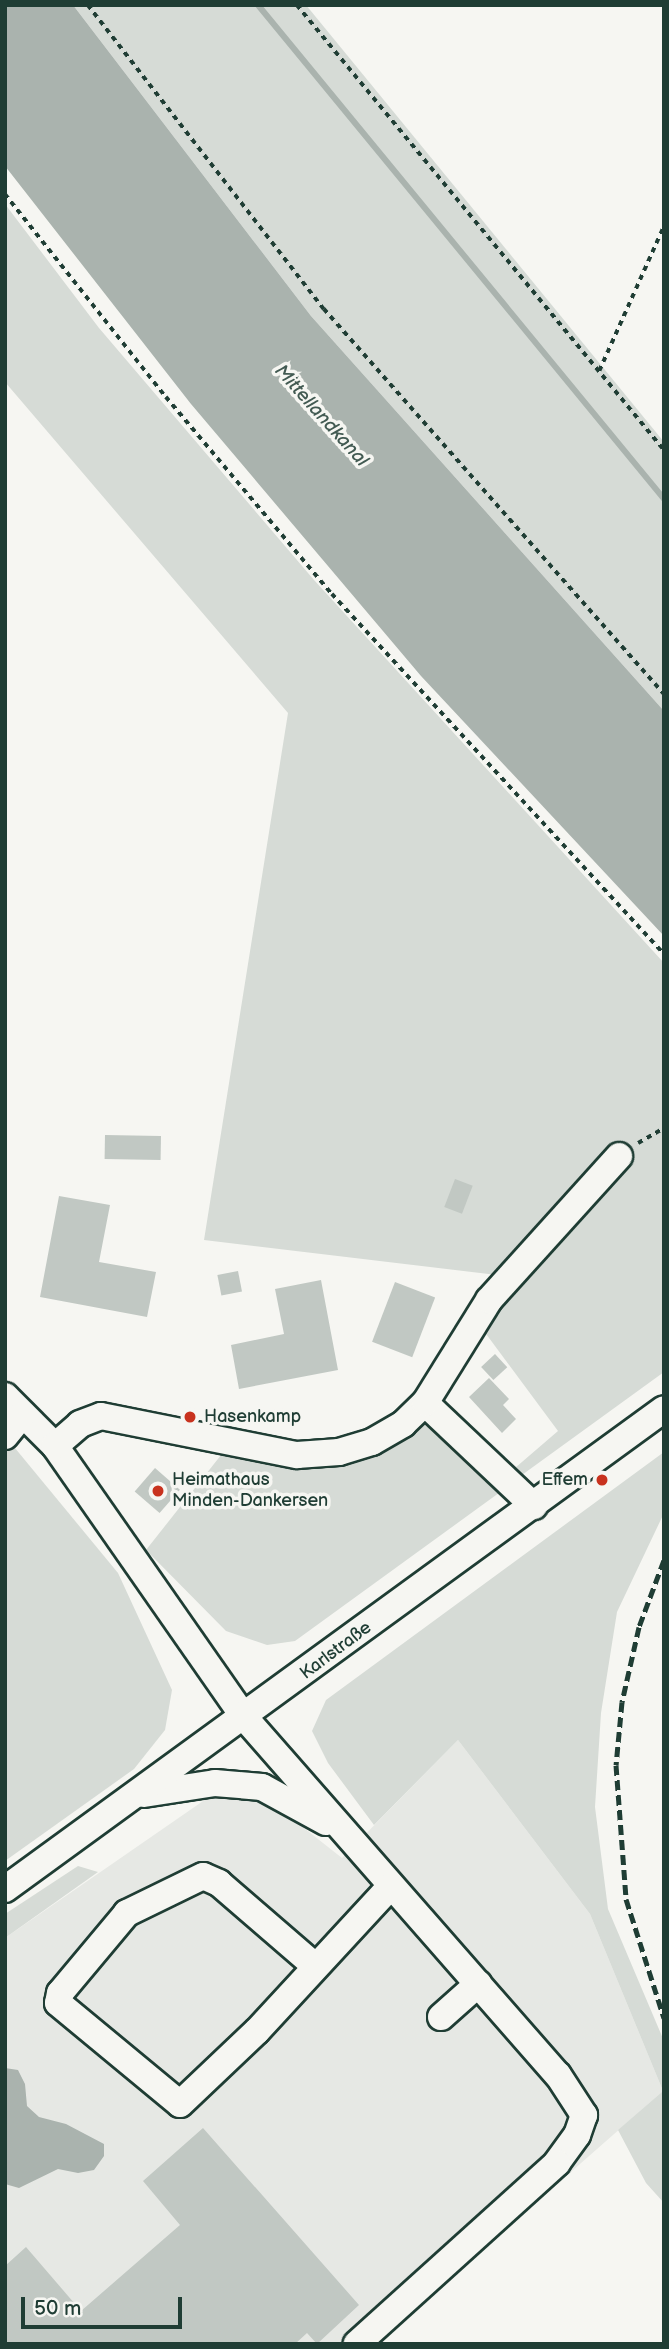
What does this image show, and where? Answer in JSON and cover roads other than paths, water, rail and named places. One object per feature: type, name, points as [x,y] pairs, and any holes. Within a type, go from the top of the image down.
[{"type":"street","points":[[55,1446],[80,1424],[101,1416],[257,1450],[297,1455],[339,1452],[372,1442],[403,1424],[425,1403],[488,1300],[619,1156]]},
{"type":"street","points":[[425,1403],[534,1506]]},
{"type":"street","points":[[5,1436],[14,1405],[55,1446],[245,1718],[390,1887],[558,2075],[584,2115],[577,2135],[557,2163],[357,2344]]},
{"type":"street","name":"Karlstraße","points":[[5,1889],[245,1718],[664,1409]]},
{"type":"street","points":[[138,1795],[215,1783],[262,1787],[341,1830]]},
{"type":"street","points":[[315,1966],[219,1883],[203,1876],[127,1913],[60,1993],[58,2003],[180,2104],[240,2050],[390,1887]]},
{"type":"street","points":[[441,2017],[478,1984]]},
{"type":"water","name":"Mittellandkanal","points":[[5,5],[73,5],[311,316],[664,711],[664,936],[421,676],[191,404],[5,166]]},
{"type":"water","points":[[5,2068],[18,2070],[25,2084],[27,2106],[39,2117],[66,2124],[104,2144],[104,2156],[94,2170],[78,2173],[58,2169],[19,2188],[5,2184]]},
{"type":"waterway","points":[[258,5],[664,499]]},
{"type":"railway","points":[[664,1560],[639,1627],[622,1702],[616,1765],[626,1899],[664,2018]]},
{"type":"place","name":"Hasenkamp","points":[[190,1417]]},
{"type":"place","name":"Effem","points":[[602,1480]]},
{"type":"place","name":"Heimathaus Minden-Dankersen","points":[[158,1491]]}]
